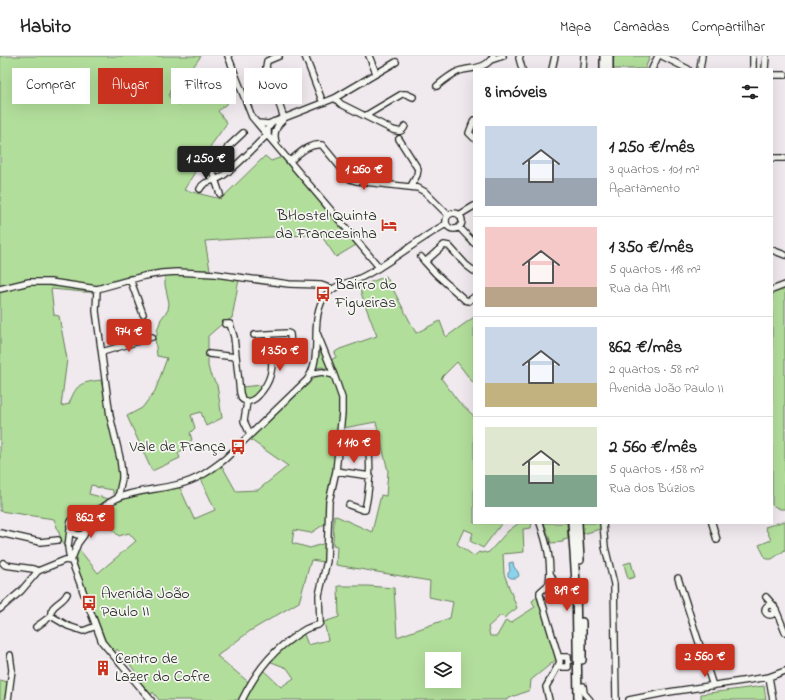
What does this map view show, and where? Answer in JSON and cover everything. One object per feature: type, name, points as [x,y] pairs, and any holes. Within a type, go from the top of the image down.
[{"type":"main road","points":[[604,56],[604,68]]},
{"type":"main road","points":[[609,56],[609,68]]},
{"type":"main road","points":[[575,524],[582,594],[583,700]]},
{"type":"main road","points":[[575,524],[578,700]]},
{"type":"street","points":[[228,56],[250,113],[380,267]]},
{"type":"street","points":[[279,56],[267,61],[266,67],[284,118]]},
{"type":"street","points":[[305,56],[323,103]]},
{"type":"street","points":[[369,56],[376,73]]},
{"type":"street","points":[[474,68],[483,66],[492,58],[503,56]]},
{"type":"street","points":[[552,68],[555,56]]},
{"type":"street","points":[[583,68],[584,56]]},
{"type":"street","points":[[652,68],[658,56]]},
{"type":"street","points":[[662,56],[686,68]]},
{"type":"street","points":[[700,68],[702,56]]},
{"type":"street","points":[[753,68],[754,56]]},
{"type":"street","points":[[765,68],[766,56]]},
{"type":"street","points":[[519,57],[522,68]]},
{"type":"street","points":[[257,122],[263,124],[273,122],[335,98],[396,62]]},
{"type":"street","points":[[437,86],[452,74],[473,68]]},
{"type":"street","points":[[773,75],[785,75]]},
{"type":"street","points":[[365,116],[402,94],[413,97]]},
{"type":"street","points":[[335,98],[341,104],[398,132],[403,130],[405,126]]},
{"type":"street","points":[[276,144],[274,133],[284,118]]},
{"type":"street","points":[[200,189],[204,182],[215,180],[234,166],[267,132],[273,122]]},
{"type":"street","points":[[473,123],[469,133],[473,137]]},
{"type":"street","points":[[267,132],[276,128]]},
{"type":"street","points":[[234,166],[225,155],[225,150],[243,133]]},
{"type":"street","points":[[399,139],[418,169],[417,175],[410,186]]},
{"type":"street","points":[[290,161],[307,147],[322,145],[353,181],[418,188],[425,192],[448,215]]},
{"type":"street","points":[[773,158],[785,158]]},
{"type":"street","points":[[209,161],[220,194]]},
{"type":"street","points":[[459,215],[473,207]]},
{"type":"street","points":[[448,215],[454,213],[459,215],[462,221],[459,227]]},
{"type":"street","points":[[446,224],[448,215]]},
{"type":"street","points":[[57,564],[65,554],[68,547],[71,520],[100,508],[118,498],[144,490],[181,484],[198,478],[225,459],[307,380],[314,364],[319,308],[324,298],[332,289],[358,279],[380,267],[426,235],[446,224]]},
{"type":"street","points":[[446,224],[451,228],[459,227]]},
{"type":"street","points":[[459,227],[473,242]]},
{"type":"street","points":[[425,262],[444,245],[449,246],[466,265],[473,270]]},
{"type":"street","points":[[773,250],[785,255]]},
{"type":"street","points":[[421,257],[436,274],[465,300],[469,301],[473,298]]},
{"type":"street","points":[[0,289],[29,282],[50,282],[97,289],[130,279],[162,272],[194,273],[247,278],[289,284],[320,286],[332,289]]},
{"type":"street","points":[[130,279],[143,314]]},
{"type":"street","points":[[773,290],[785,285]]},
{"type":"street","points":[[97,289],[96,311],[110,416],[120,458],[122,474],[118,498]]},
{"type":"street","points":[[225,324],[230,324],[234,337],[240,393],[242,399],[248,402],[255,400],[266,386],[271,376],[272,366],[269,334]]},
{"type":"street","points":[[254,335],[288,332],[290,334],[292,358],[296,358]]},
{"type":"street","points":[[242,700],[260,668],[282,646],[308,627],[320,624],[319,595],[327,561],[329,502],[336,471],[342,398],[316,332]]},
{"type":"street","points":[[102,352],[152,337]]},
{"type":"street","points":[[209,354],[236,357]]},
{"type":"street","points":[[310,374],[322,372],[334,375]]},
{"type":"street","points":[[248,402],[244,421],[250,434]]},
{"type":"street","points":[[349,505],[365,510],[369,489],[370,459],[368,442],[355,446]]},
{"type":"street","points":[[336,471],[370,476]]},
{"type":"street","points":[[71,561],[78,543],[100,508]]},
{"type":"street","points":[[80,516],[87,520],[87,530]]},
{"type":"street","points":[[540,524],[548,546],[552,584]]},
{"type":"street","points":[[603,524],[605,547],[614,584],[616,700]]},
{"type":"street","points":[[712,524],[717,540]]},
{"type":"street","points":[[70,530],[76,535],[80,535],[87,530]]},
{"type":"street","points":[[0,533],[40,542],[58,540]]},
{"type":"street","points":[[68,547],[71,561],[102,642],[108,651],[151,700]]},
{"type":"street","points":[[0,609],[21,591],[38,571],[65,560],[71,561]]},
{"type":"street","points":[[3,563],[5,565],[38,571]]},
{"type":"street","points":[[678,578],[713,686]]},
{"type":"street","points":[[552,584],[569,592]]},
{"type":"street","points":[[550,700],[546,687],[560,662],[540,593],[552,584]]},
{"type":"street","points":[[51,616],[50,613],[52,608],[66,597],[67,594]]},
{"type":"street","points":[[766,597],[775,608],[784,630]]},
{"type":"street","points":[[764,605],[769,605],[775,608],[774,614],[769,615],[764,605]]},
{"type":"street","points":[[51,616],[68,626],[83,631],[96,626]]},
{"type":"street","points":[[36,627],[51,616]]},
{"type":"street","points":[[776,628],[784,630]]},
{"type":"street","points":[[8,700],[12,670],[10,655]]},
{"type":"street","points":[[557,667],[568,667],[568,657],[559,657]]},
{"type":"street","points":[[629,700],[669,692],[769,677],[785,671]]},
{"type":"street","points":[[769,677],[773,700]]},
{"type":"street","points":[[583,686],[584,693],[590,700]]},
{"type":"green space","points":[[0,56],[201,56],[192,68],[171,68],[171,89],[169,97],[171,98],[171,104],[226,104],[218,111],[227,123],[212,144],[184,190],[221,199],[265,156],[271,161],[282,157],[356,245],[336,257],[320,234],[205,241],[210,270],[165,271],[137,274],[94,286],[94,292],[51,289],[54,315],[59,316],[67,359],[61,406],[69,404],[74,392],[80,385],[101,380],[121,473],[117,492],[113,494],[113,490],[91,485],[89,494],[109,499],[87,512],[71,516],[67,522],[67,537],[64,547],[54,519],[0,511]]},
{"type":"green space","points":[[613,56],[650,56],[645,68],[613,68]]},
{"type":"green space","points":[[165,275],[198,275],[239,279],[232,318],[223,323],[208,336],[208,366],[210,374],[217,385],[222,418],[206,426],[201,412],[191,415],[195,428],[190,433],[192,440],[187,443],[188,446],[178,453],[180,458],[152,471],[127,416],[142,408],[155,391],[167,358],[157,356],[155,338],[157,336],[161,319],[168,310],[169,303],[165,285]]},
{"type":"green space","points":[[386,276],[416,333],[440,321],[446,337],[473,318],[473,383],[457,362],[441,378],[458,401],[473,415],[473,524],[501,524],[483,548],[470,541],[473,533],[464,529],[457,544],[474,556],[479,552],[486,553],[489,552],[508,531],[518,524],[532,524],[531,528],[523,529],[524,552],[503,554],[504,574],[517,608],[504,618],[501,615],[488,627],[490,636],[497,636],[506,620],[510,623],[535,607],[532,601],[537,597],[557,659],[531,680],[530,690],[507,700],[159,700],[153,692],[151,695],[134,674],[136,672],[117,649],[115,652],[106,642],[77,567],[76,557],[78,548],[98,573],[136,541],[129,533],[119,536],[110,527],[107,521],[113,503],[132,496],[180,488],[194,519],[215,510],[201,479],[222,466],[236,491],[258,490],[288,466],[248,438],[317,375],[338,377],[331,360],[336,357],[335,352],[377,336],[359,287]],"holes":[[[376,422],[388,471],[386,496],[381,495],[372,532],[334,515],[333,545],[337,546],[336,565],[430,581],[429,597],[453,602],[450,618],[397,637],[394,588],[338,586],[339,617],[324,622],[328,640],[308,645],[303,632],[269,661],[287,668],[294,678],[281,687],[261,668],[252,685],[217,656],[250,631],[299,602],[311,560],[324,562],[325,543],[310,548],[292,543],[294,530],[311,533],[326,523],[335,464],[338,429]]]},
{"type":"green space","points":[[785,288],[785,509],[780,509],[773,506],[773,293]]},
{"type":"green space","points":[[318,341],[330,370],[322,367],[315,368]]},
{"type":"green space","points":[[262,385],[254,396],[247,399],[243,397],[241,387]]},
{"type":"green space","points":[[108,506],[104,526],[91,531],[95,518]]},
{"type":"green space","points":[[80,519],[85,521],[87,526],[85,531],[80,533],[75,531],[73,526],[75,521]]},
{"type":"green space","points":[[785,521],[785,550],[772,559],[766,559],[759,545],[771,540],[765,527]]},
{"type":"green space","points":[[544,524],[567,524],[568,539],[563,540],[563,542],[551,543]]},
{"type":"green space","points":[[582,524],[600,524],[600,529],[583,534]]},
{"type":"green space","points":[[631,562],[635,577],[628,579],[624,564]]},
{"type":"green space","points":[[0,680],[8,682],[6,700],[0,700]]},
{"type":"green space","points":[[764,686],[766,700],[701,700],[701,694]]},
{"type":"water","points":[[513,562],[519,576],[516,578],[511,578],[508,576],[510,571],[509,563]]},
{"type":"place","name":"BHostel Quinta da Francesinha","points":[[389,225]]},
{"type":"place","name":"Bairro do Figueiras","points":[[323,294]]},
{"type":"place","name":"Vale de França","points":[[238,447]]},
{"type":"place","name":"Avenida João Paulo II","points":[[89,603]]},
{"type":"place","name":"Centro de Lazer do Cofre","points":[[103,668]]}]
